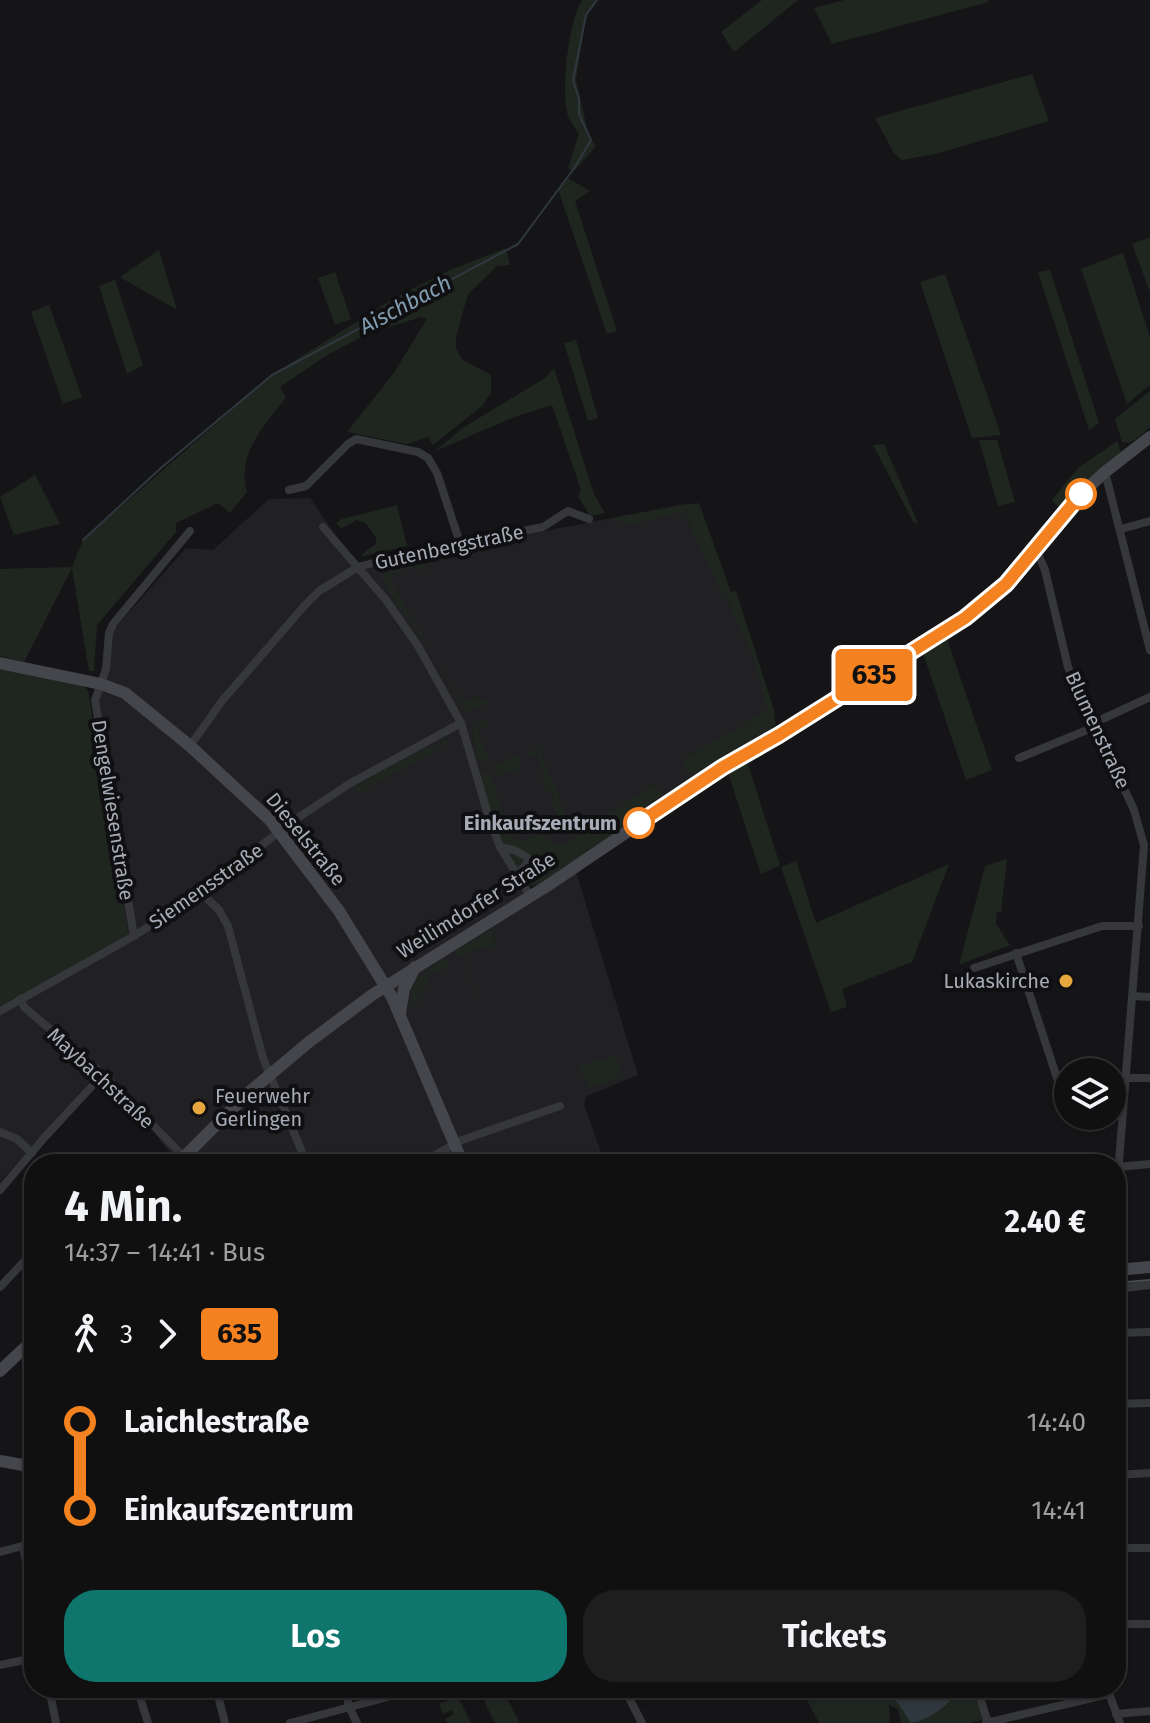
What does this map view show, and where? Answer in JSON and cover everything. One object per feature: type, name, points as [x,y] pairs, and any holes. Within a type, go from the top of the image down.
[{"type":"main road","name":"Weilimdorfer Straße","points":[[186,1154],[270,1074],[385,986],[531,897],[723,767],[965,618],[999,591],[1081,494],[1150,437]]},
{"type":"main road","name":"Dieselstraße","points":[[0,663],[101,684],[125,693],[190,746],[280,833],[339,911],[400,1013],[458,1154]]},
{"type":"main road","points":[[400,1013],[404,989],[415,967]]},
{"type":"main road","points":[[1126,1269],[1150,1267]]},
{"type":"main road","points":[[0,1371],[24,1348]]},
{"type":"main road","points":[[0,1461],[24,1465]]},
{"type":"street","points":[[289,490],[306,486],[356,439],[418,452],[433,464],[460,543]]},
{"type":"street","points":[[1105,472],[1150,650]]},
{"type":"street","name":"Gutenbergstraße","points":[[190,746],[246,672],[312,598],[358,567],[391,557],[543,527],[568,511],[589,519]]},
{"type":"street","points":[[1121,529],[1150,521]]},
{"type":"street","points":[[323,527],[386,600],[418,646],[461,723],[500,847],[531,897]]},
{"type":"street","points":[[101,684],[113,624],[190,531]]},
{"type":"street","name":"Blumenstraße","points":[[1033,551],[1039,556],[1045,570],[1068,667],[1096,722],[1140,827],[1144,845],[1126,1069]]},
{"type":"street","name":"Dengelwiesenstraße","points":[[101,684],[95,700],[96,708],[134,936]]},
{"type":"street","points":[[1019,758],[1087,730],[1096,722],[1150,697]]},
{"type":"street","name":"Siemensstraße","points":[[0,1011],[134,936],[201,893],[280,833],[375,768],[461,723]]},
{"type":"street","points":[[500,847],[527,857],[528,863],[516,875]]},
{"type":"street","points":[[201,893],[219,910],[228,926],[263,1058],[303,1154]]},
{"type":"street","points":[[974,968],[1102,926],[1149,922]]},
{"type":"street","points":[[1016,953],[1054,1069]]},
{"type":"street","points":[[1133,996],[1150,997]]},
{"type":"street","name":"Maybachstraße","points":[[20,999],[24,1007],[103,1074],[175,1154]]},
{"type":"street","points":[[0,1132],[17,1139],[32,1153],[103,1074]]},
{"type":"street","points":[[1126,1079],[1150,1078]]},
{"type":"street","points":[[436,1154],[453,1144],[560,1106]]},
{"type":"street","name":"Blumenstraße","points":[[1119,1154],[1121,1130]]},
{"type":"street","points":[[0,1190],[24,1162]]},
{"type":"street","points":[[1126,1166],[1150,1164]]},
{"type":"street","points":[[0,1287],[24,1262]]},
{"type":"street","points":[[1126,1288],[1150,1285]]},
{"type":"street","points":[[1126,1333],[1150,1332]]},
{"type":"street","points":[[1126,1404],[1150,1403]]},
{"type":"street","points":[[1126,1474],[1150,1473]]},
{"type":"street","points":[[0,1552],[23,1546],[24,1552]]},
{"type":"street","points":[[1126,1548],[1150,1548]]},
{"type":"street","points":[[1126,1624],[1150,1624]]},
{"type":"street","points":[[0,1665],[24,1660]]},
{"type":"street","points":[[51,1698],[56,1723]]},
{"type":"street","points":[[140,1698],[148,1723]]},
{"type":"street","points":[[219,1698],[225,1723]]},
{"type":"street","points":[[347,1698],[357,1723]]},
{"type":"street","points":[[290,1723],[383,1698]]},
{"type":"street","points":[[629,1698],[642,1723]]},
{"type":"street","points":[[980,1698],[987,1723],[1082,1698]]},
{"type":"street","points":[[1110,1698],[1118,1719],[1150,1711]]},
{"type":"shaded area","points":[[582,0],[598,0],[586,15],[576,79],[588,134],[596,146],[574,171],[568,168],[579,134],[567,112],[566,71],[573,23]]},
{"type":"shaded area","points":[[762,0],[798,0],[734,52],[721,32]]},
{"type":"shaded area","points":[[844,0],[989,2],[832,44],[814,8]]},
{"type":"shaded area","points":[[1032,74],[1049,121],[935,154],[902,160],[894,153],[875,118]]},
{"type":"shaded area","points":[[568,178],[590,191],[575,201],[617,331],[607,334],[558,189]]},
{"type":"shaded area","points":[[1150,237],[1150,292],[1132,244]]},
{"type":"shaded area","points":[[506,248],[510,265],[497,266],[468,294],[456,337],[456,349],[463,360],[491,375],[491,393],[482,406],[433,445],[428,437],[407,444],[347,432],[393,374],[427,319],[421,317],[365,335],[327,355],[280,387],[286,398],[261,430],[249,453],[245,466],[247,492],[230,513],[218,503],[176,523],[176,532],[97,625],[94,671],[89,671],[72,568],[24,662],[0,656],[0,569],[72,567],[83,540],[272,375],[396,297],[450,270]]},
{"type":"shaded area","points":[[159,250],[177,310],[120,277]]},
{"type":"shaded area","points":[[1123,253],[1150,337],[1150,385],[1127,404],[1081,269]]},
{"type":"shaded area","points":[[1050,270],[1099,423],[1089,430],[1038,272]]},
{"type":"shaded area","points":[[335,272],[351,319],[335,325],[318,278]]},
{"type":"shaded area","points":[[945,274],[1001,435],[972,438],[920,282]]},
{"type":"shaded area","points":[[115,280],[143,365],[127,374],[99,286]]},
{"type":"shaded area","points":[[49,305],[82,397],[63,404],[31,312]]},
{"type":"shaded area","points":[[576,340],[598,418],[588,421],[564,343]]},
{"type":"shaded area","points":[[554,368],[594,494],[605,513],[590,516],[578,496],[581,490],[552,405],[514,417],[435,451],[464,427],[545,378]]},
{"type":"shaded area","points":[[1150,391],[1150,427],[1134,440],[1122,442],[1115,419]]},
{"type":"shaded area","points":[[979,440],[997,440],[1015,502],[998,506]]},
{"type":"shaded area","points":[[1117,441],[1121,453],[1061,510],[1052,500],[1078,468]]},
{"type":"shaded area","points":[[884,444],[918,523],[914,523],[873,445]]},
{"type":"shaded area","points":[[35,475],[60,524],[14,535],[0,497]]},
{"type":"shaded area","points":[[310,498],[358,567],[690,503],[752,645],[776,725],[524,887],[530,896],[572,866],[638,1075],[587,1096],[584,1104],[602,1154],[171,1154],[143,1117],[105,1083],[92,1079],[0,1182],[0,1007],[81,962],[109,815],[92,701],[114,629],[186,548],[213,550],[269,499]]},
{"type":"shaded area","points":[[699,503],[731,592],[736,591],[774,710],[775,724],[693,775],[687,771],[684,759],[768,710],[753,659],[726,595],[723,595],[684,512],[630,524],[611,518]]},
{"type":"shaded area","points":[[397,505],[407,546],[364,556],[361,555],[376,544],[376,538],[366,523],[356,520],[341,529],[336,523],[342,519]]},
{"type":"shaded area","points":[[422,560],[427,569],[421,572],[416,566],[392,574],[390,581],[463,703],[480,696],[482,700],[488,699],[489,703],[465,712],[436,658],[384,584],[384,564]]},
{"type":"shaded area","points":[[946,636],[992,770],[966,780],[923,653]]},
{"type":"shaded area","points":[[0,668],[77,682],[88,690],[128,937],[0,1006]]},
{"type":"shaded area","points":[[486,719],[488,724],[477,731],[490,762],[479,760],[472,732],[477,724]]},
{"type":"shaded area","points":[[447,740],[447,744],[359,793],[355,788],[402,760]]},
{"type":"shaded area","points":[[542,746],[543,750],[540,751],[567,817],[575,815],[578,823],[563,829],[551,790],[547,791],[540,774],[544,772],[537,755],[529,758],[527,752]]},
{"type":"shaded area","points":[[516,754],[520,758],[519,774],[515,769],[499,776],[495,765]]},
{"type":"shaded area","points":[[747,761],[780,865],[761,874],[728,773]]},
{"type":"shaded area","points":[[491,774],[508,833],[515,840],[526,840],[542,833],[555,845],[566,844],[654,784],[663,794],[624,821],[624,829],[560,877],[532,886],[516,875],[500,847],[477,776]]},
{"type":"shaded area","points":[[1007,859],[1001,912],[997,912],[996,924],[1010,945],[959,965],[985,866]]},
{"type":"shaded area","points":[[796,861],[816,923],[949,864],[912,962],[842,989],[847,1007],[831,1012],[781,867]]},
{"type":"shaded area","points":[[489,931],[496,945],[494,949],[491,945],[464,954],[481,1011],[462,954],[456,955],[455,952]]},
{"type":"shaded area","points":[[446,958],[449,968],[427,975],[429,985],[419,989],[421,995],[415,997],[418,1005],[413,1006],[412,987],[425,972]]},
{"type":"shaded area","points":[[616,1055],[623,1077],[588,1088],[580,1067]]},
{"type":"shaded area","points":[[458,1698],[471,1723],[447,1723],[445,1719],[454,1714],[452,1710],[443,1714],[439,1704]]},
{"type":"shaded area","points":[[482,1698],[506,1698],[520,1723],[495,1723]]},
{"type":"shaded area","points":[[806,1698],[891,1698],[899,1704],[911,1723],[901,1723],[898,1709],[889,1705],[890,1723],[819,1723]]},
{"type":"shaded area","points":[[949,1698],[977,1698],[983,1720],[970,1723],[914,1723],[944,1707]]},
{"type":"shaded area","points":[[952,1698],[935,1713],[911,1723],[893,1699]]},
{"type":"waterway","name":"Aischbach","points":[[83,540],[162,467],[272,375],[518,244],[575,167],[591,140],[579,114],[579,99],[573,80],[586,15],[597,0]]},
{"type":"tram line","points":[[1126,1282],[1150,1280]]},
{"type":"bus line","name":"635","points":[[639,823],[723,767],[965,618],[1006,584],[1081,494]]},
{"type":"place","name":"Einkaufszentrum","points":[[639,823]]},
{"type":"place","name":"Lukaskirche","points":[[1066,981]]},
{"type":"place","name":"Feuerwehr Gerlingen","points":[[199,1108]]}]
